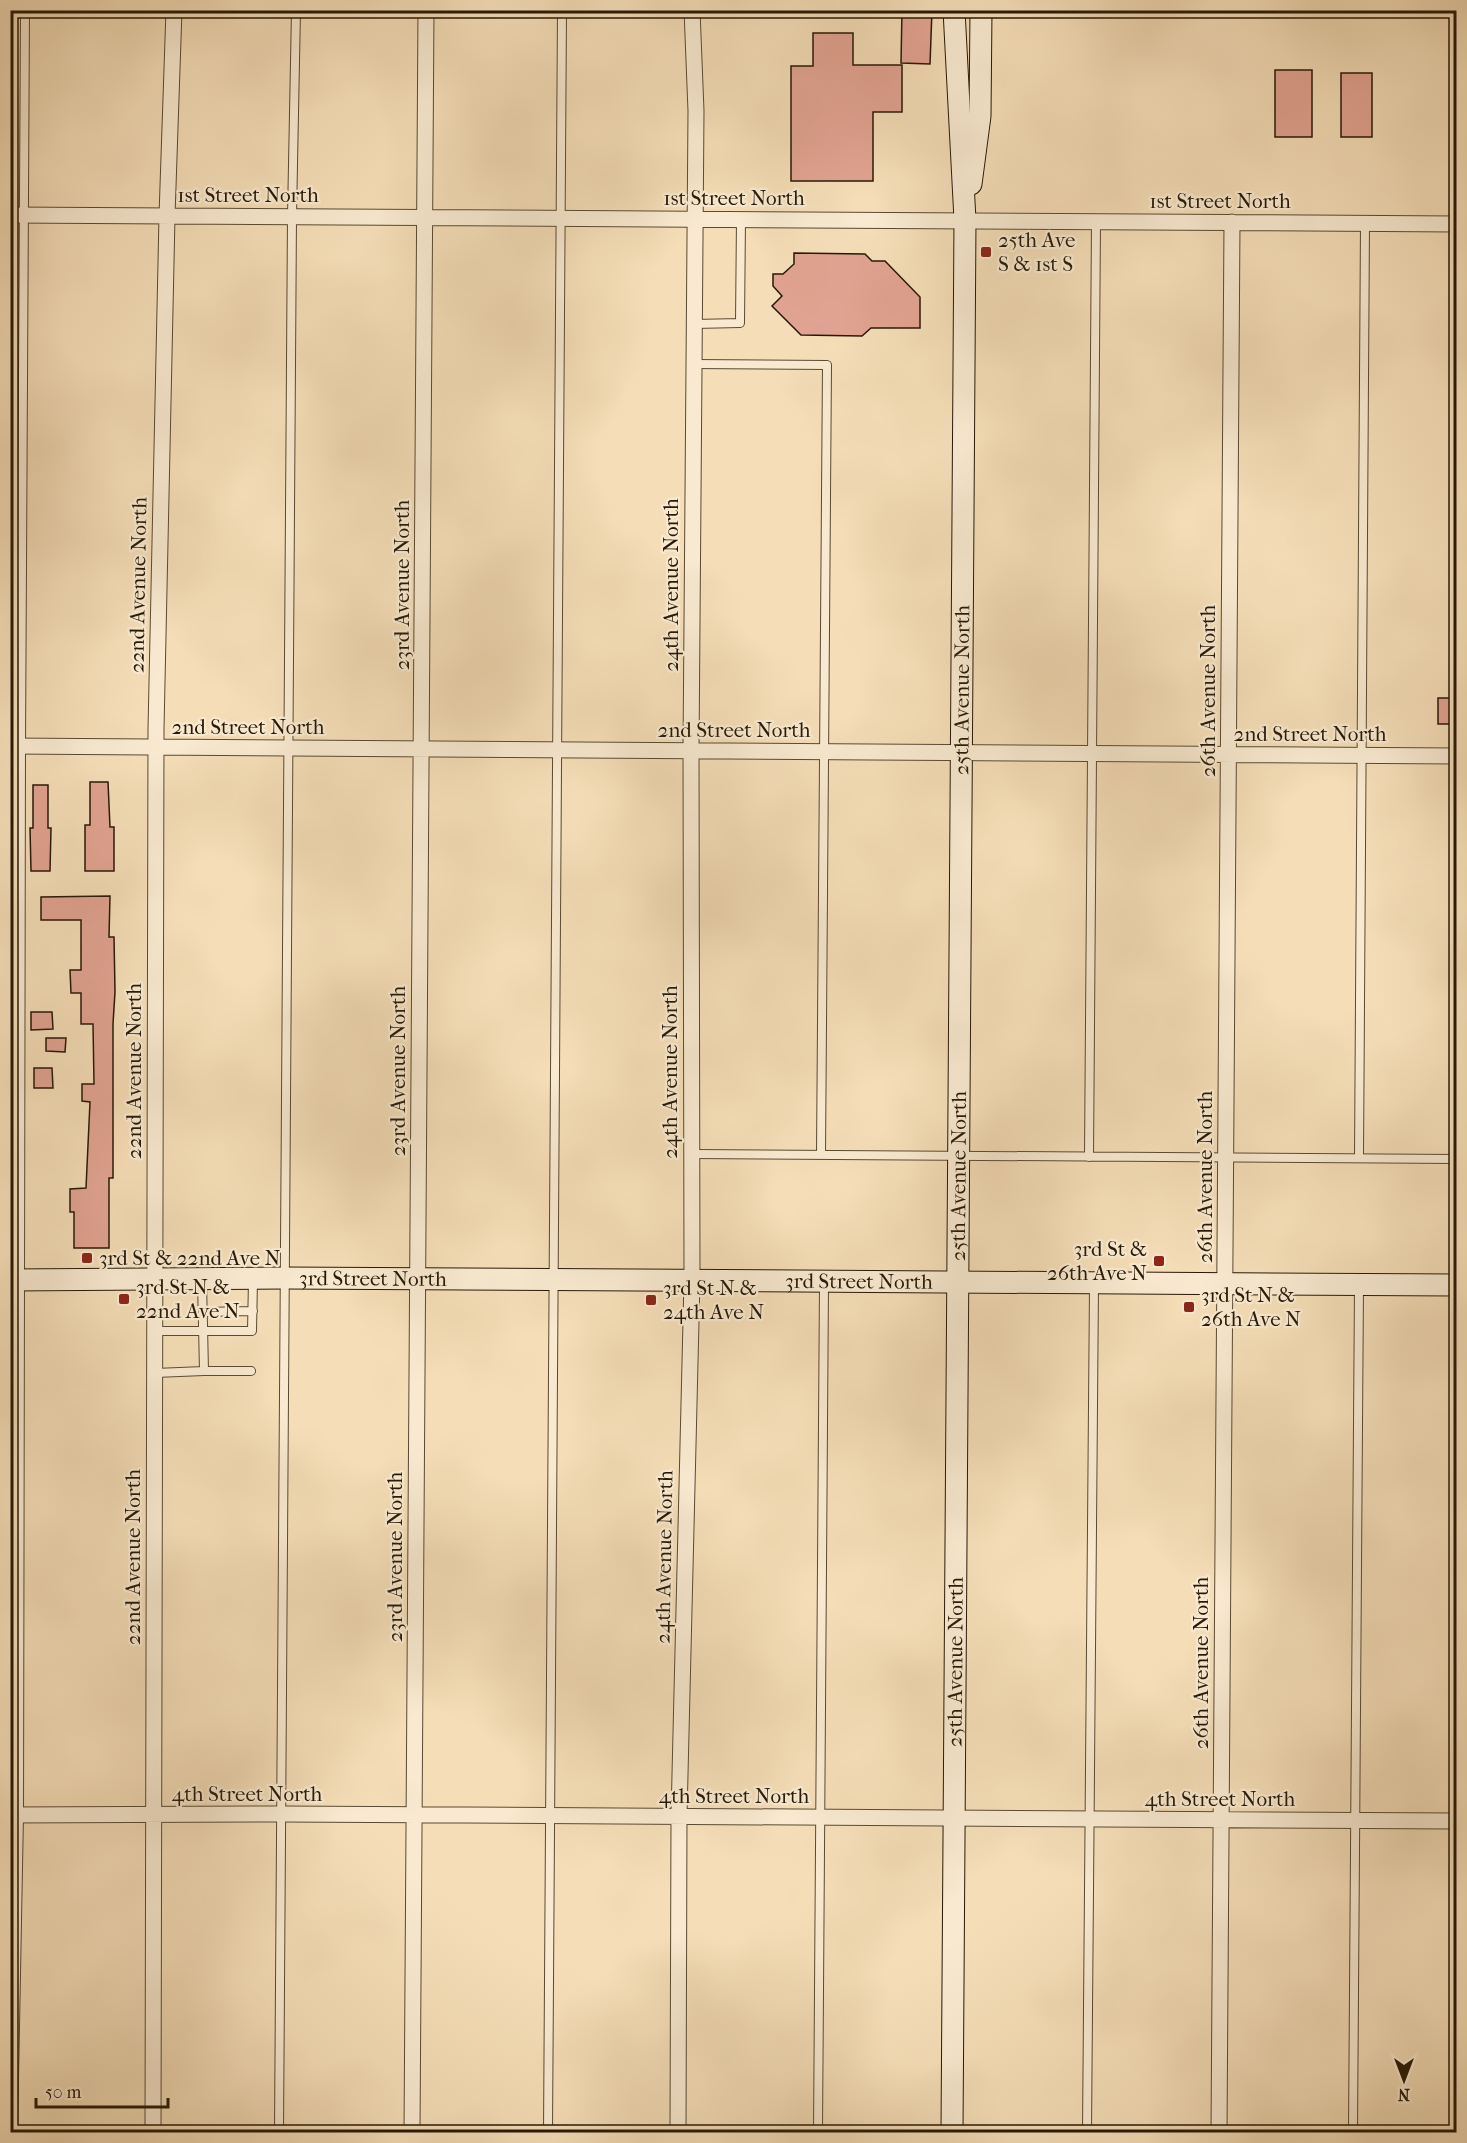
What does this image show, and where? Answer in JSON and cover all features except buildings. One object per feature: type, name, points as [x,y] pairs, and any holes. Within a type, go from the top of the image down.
[{"type":"street","name":"22nd Avenue North","points":[[153,2133],[156,747],[167,216],[174,10]]},
{"type":"street","name":"23rd Avenue North","points":[[412,2133],[426,10]]},
{"type":"street","name":"24th Avenue North","points":[[678,2133],[679,1816],[692,1280],[691,751],[696,111],[692,10]]},
{"type":"street","name":"25th Avenue North","points":[[952,2133],[965,220],[954,10]]},
{"type":"street","name":"25th Avenue North","points":[[965,220],[980,116],[981,10]]},
{"type":"street","name":"1st Street North","points":[[17,215],[1456,224]]},
{"type":"street","name":"26th Avenue North","points":[[1219,2133],[1232,222]]},
{"type":"street","name":"2nd Street North","points":[[16,746],[1456,756]]},
{"type":"street","name":"3rd Street North","points":[[16,1280],[418,1278],[1456,1286]]},
{"type":"street","name":"4th Street North","points":[[15,1815],[550,1815],[1456,1821]]},
{"type":"lane","points":[[13,2133],[17,215],[26,10]]},
{"type":"lane","points":[[279,2133],[292,216],[296,10]]},
{"type":"lane","points":[[548,2133],[562,10]]},
{"type":"lane","points":[[694,324],[740,323],[741,219]]},
{"type":"lane","points":[[1089,1156],[1096,221]]},
{"type":"lane","points":[[1359,1158],[1365,223]]},
{"type":"lane","points":[[693,364],[827,365],[821,1155]]},
{"type":"lane","points":[[692,1154],[1456,1159]]},
{"type":"lane","points":[[155,1331],[252,1331],[253,1278]]},
{"type":"lane","points":[[202,1279],[204,1371]]},
{"type":"lane","points":[[818,2133],[824,1281]]},
{"type":"lane","points":[[1087,2133],[1094,1283]]},
{"type":"lane","points":[[1353,2133],[1359,1285]]},
{"type":"lane","points":[[203,1312],[253,1311]]},
{"type":"lane","points":[[155,1373],[251,1371]]},
{"type":"place","name":"25th Ave S & 1st S","points":[[986,252]]},
{"type":"place","name":"3rd St & 22nd Ave N","points":[[87,1258]]},
{"type":"place","name":"3rd St & 26th Ave N","points":[[1159,1261]]},
{"type":"place","name":"3rd St N & 22nd Ave N","points":[[124,1299]]},
{"type":"place","name":"3rd St N & 24th Ave N","points":[[651,1300]]},
{"type":"place","name":"3rd St N & 26th Ave N","points":[[1189,1307]]}]
